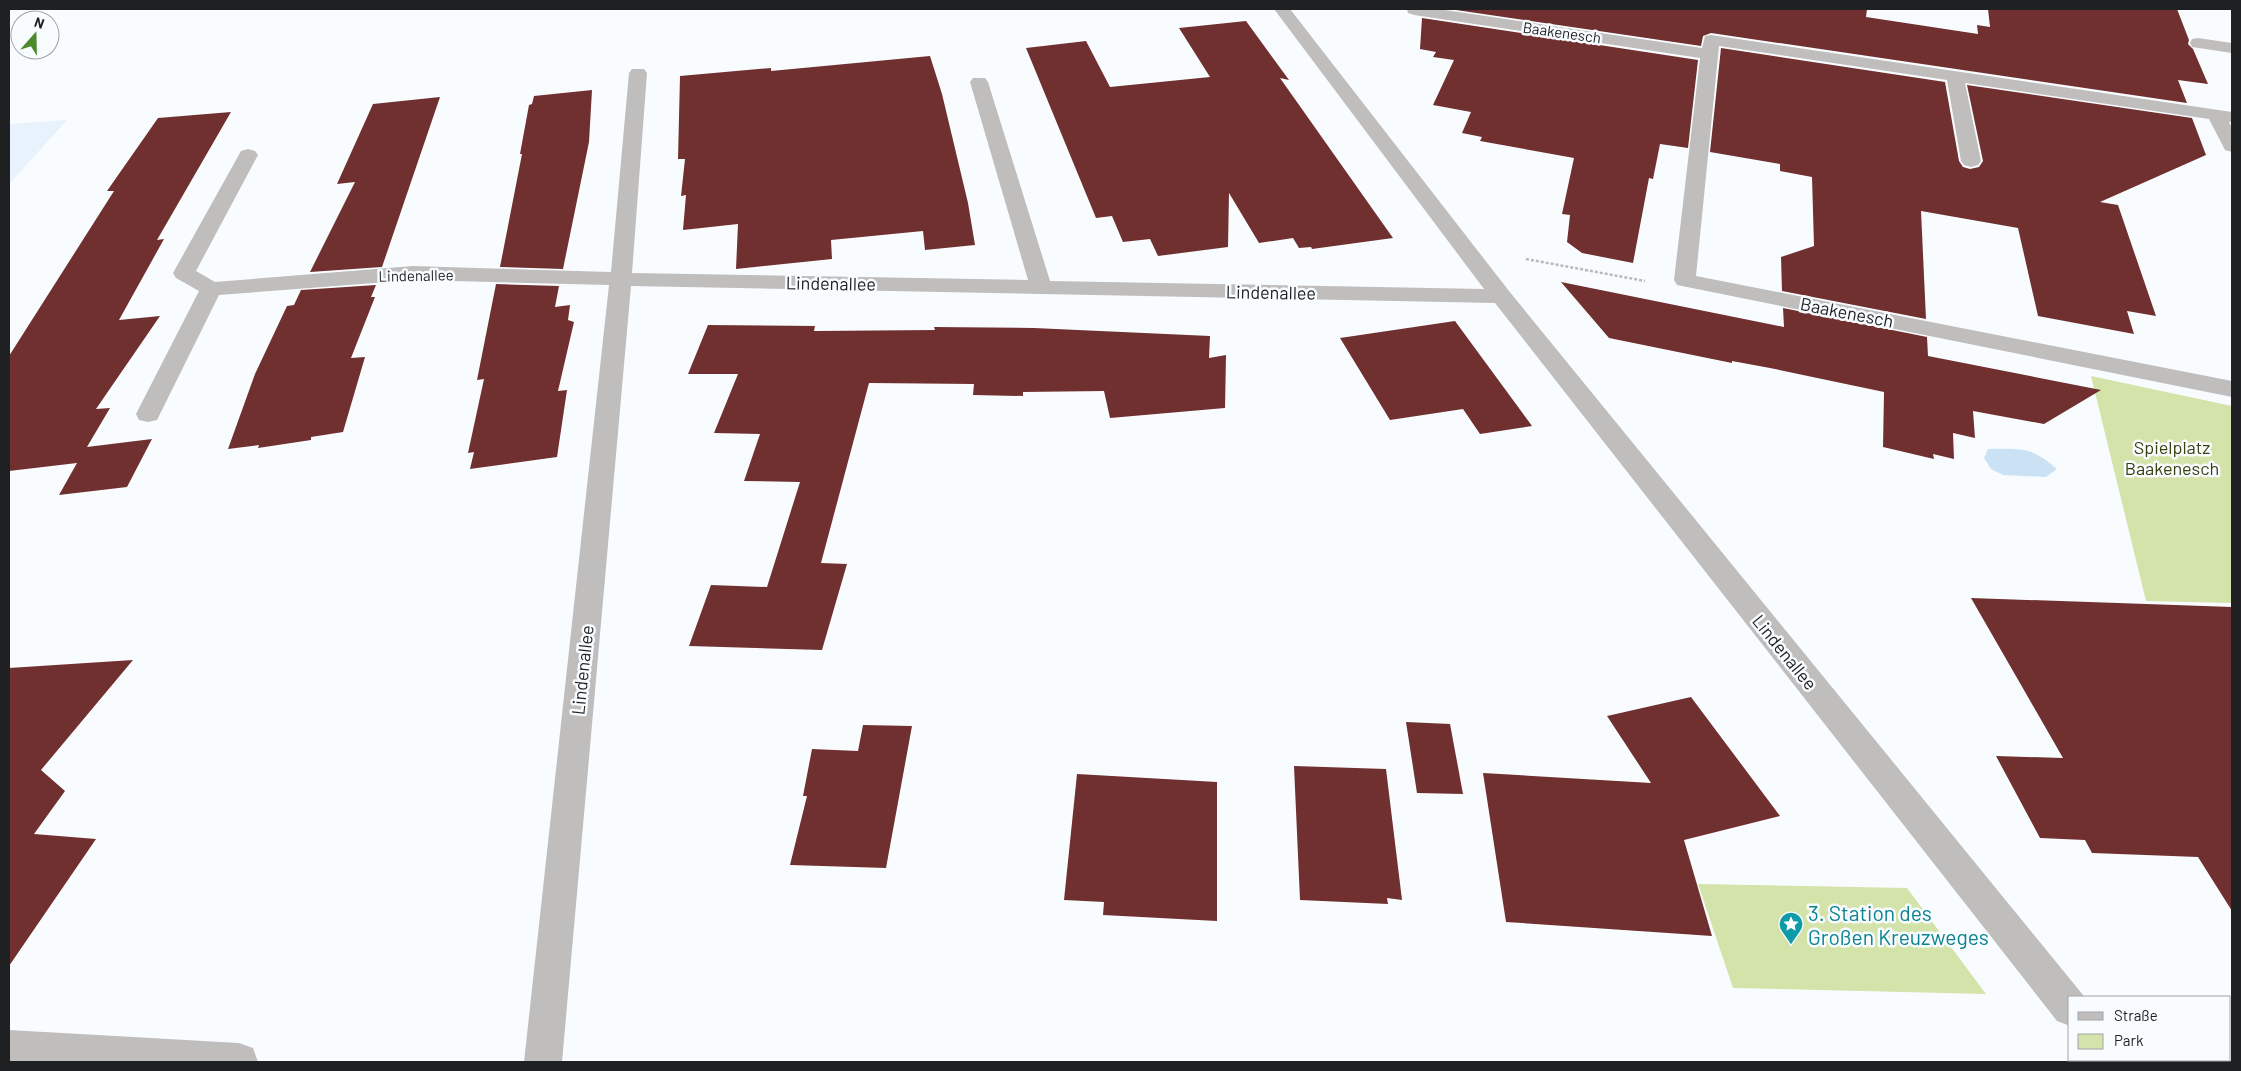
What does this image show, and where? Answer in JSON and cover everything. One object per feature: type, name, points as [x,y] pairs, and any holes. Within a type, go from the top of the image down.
[{"type":"street","name":"Lindenallee","points":[[1282,9],[1501,296],[2068,1005]]},
{"type":"street","name":"Baakenesch","points":[[1414,10],[1710,54]]},
{"type":"street","points":[[1686,280],[1711,40],[2224,116],[2232,146]]},
{"type":"street","points":[[2198,43],[2232,48]]},
{"type":"street","name":"Lindenallee","points":[[543,1062],[621,279],[638,73]]},
{"type":"street","points":[[1955,76],[1971,161]]},
{"type":"street","points":[[979,82],[1041,287]]},
{"type":"street","points":[[148,414],[211,289],[184,273],[248,155]]},
{"type":"street","name":"Lindenallee","points":[[211,289],[413,273],[621,279],[1501,296]]},
{"type":"street","name":"Baakenesch","points":[[1686,280],[2232,389]]},
{"type":"street","points":[[9,1049],[239,1062]]},
{"type":"path","points":[[1468,252],[1514,257],[1652,282],[1686,280]]},
{"type":"shaded area","points":[[67,120],[9,184],[9,124]]},
{"type":"green space","name":"Spielplatz Baakenesch","points":[[2091,376],[2232,406],[2232,603],[2146,601]]},
{"type":"green space","points":[[1698,884],[1907,888],[1986,994],[1733,988]]},
{"type":"water","points":[[1988,449],[2025,450],[2040,456],[2057,469],[2046,477],[2003,475],[1991,469],[1984,458]]},
{"type":"building","points":[[1449,9],[1867,9],[1866,17],[1978,34],[1977,25],[1990,27],[1988,9],[2177,9],[2189,40],[2188,44],[2193,49],[2208,84],[2178,80],[2187,103],[1711,33],[1703,36],[1701,46]]},
{"type":"building","points":[[1422,18],[1698,60],[1688,148],[1660,144],[1653,179],[1649,178],[1633,263],[1582,253],[1567,242],[1570,215],[1562,214],[1574,158],[1480,141],[1482,137],[1462,133],[1471,112],[1433,105],[1454,60],[1433,57],[1436,52],[1420,49]]},
{"type":"building","points":[[1246,21],[1289,80],[1280,78],[1393,238],[1312,249],[1311,247],[1299,248],[1293,238],[1259,243],[1229,193],[1228,247],[1158,256],[1150,239],[1123,242],[1112,216],[1096,218],[1026,48],[1086,41],[1110,87],[1210,77],[1179,28]]},
{"type":"building","points":[[1721,48],[1945,82],[1959,161],[1963,167],[1970,169],[1979,167],[1983,161],[1967,85],[2192,118],[2206,155],[2100,202],[2118,205],[2156,316],[2127,311],[2134,334],[2038,316],[2018,228],[1921,211],[1926,319],[1782,291],[1781,257],[1814,246],[1812,177],[1780,171],[1780,164],[1710,152]]},
{"type":"building","points":[[930,56],[942,94],[968,203],[975,245],[925,250],[923,231],[831,240],[832,259],[736,269],[738,224],[683,230],[686,195],[681,196],[685,159],[678,159],[680,76],[771,68],[771,71]]},
{"type":"building","points":[[592,90],[589,142],[563,269],[500,267],[522,154],[520,154],[529,105],[532,104],[534,96]]},
{"type":"building","points":[[440,97],[382,267],[310,272],[355,182],[337,184],[373,104]]},
{"type":"building","points":[[231,112],[157,240],[164,239],[119,320],[160,316],[96,409],[110,408],[87,447],[152,439],[127,487],[59,495],[77,463],[9,471],[9,356],[114,191],[107,191],[158,118]]},
{"type":"building","points":[[1561,282],[1784,327],[1783,308],[1927,337],[1928,356],[2101,390],[2044,424],[1973,411],[1975,438],[1953,433],[1954,459],[1933,454],[1934,459],[1883,447],[1884,392],[1770,368],[1732,361],[1732,363],[1609,338]]},
{"type":"building","points":[[496,284],[559,286],[555,307],[570,305],[568,320],[574,322],[558,391],[567,390],[557,457],[470,469],[474,452],[468,453],[484,379],[477,380]]},
{"type":"building","points":[[376,285],[371,297],[375,297],[351,358],[365,357],[343,432],[311,437],[311,440],[258,448],[259,445],[228,449],[255,374],[287,306],[294,305],[301,290]]},
{"type":"building","points":[[1455,321],[1532,426],[1480,434],[1463,409],[1390,420],[1340,338]]},
{"type":"building","points":[[708,325],[815,326],[814,331],[935,330],[934,327],[1034,328],[1210,336],[1209,358],[1226,355],[1225,408],[1110,418],[1104,391],[1023,392],[1023,396],[973,395],[974,384],[869,383],[821,563],[847,564],[822,650],[689,646],[711,585],[767,587],[800,482],[744,481],[760,434],[714,433],[738,374],[688,374]]},
{"type":"building","points":[[1971,598],[2232,607],[2232,911],[2198,857],[2092,853],[2085,840],[2040,838],[1996,756],[2063,758]]},
{"type":"building","points":[[133,660],[41,770],[65,791],[34,834],[96,839],[9,966],[9,668]]},
{"type":"building","points":[[1691,697],[1780,816],[1684,840],[1712,936],[1506,922],[1483,773],[1651,783],[1607,716]]},
{"type":"building","points":[[1406,722],[1450,724],[1463,794],[1417,793]]},
{"type":"building","points":[[863,725],[912,726],[886,868],[790,865],[807,796],[803,796],[812,749],[858,751]]},
{"type":"building","points":[[1294,766],[1386,769],[1402,900],[1387,898],[1388,904],[1300,900]]},
{"type":"building","points":[[1077,774],[1217,782],[1217,921],[1103,915],[1104,902],[1064,900]]},
{"type":"place","name":"3. Station des Großen Kreuzweges","points":[[1791,945]]}]
